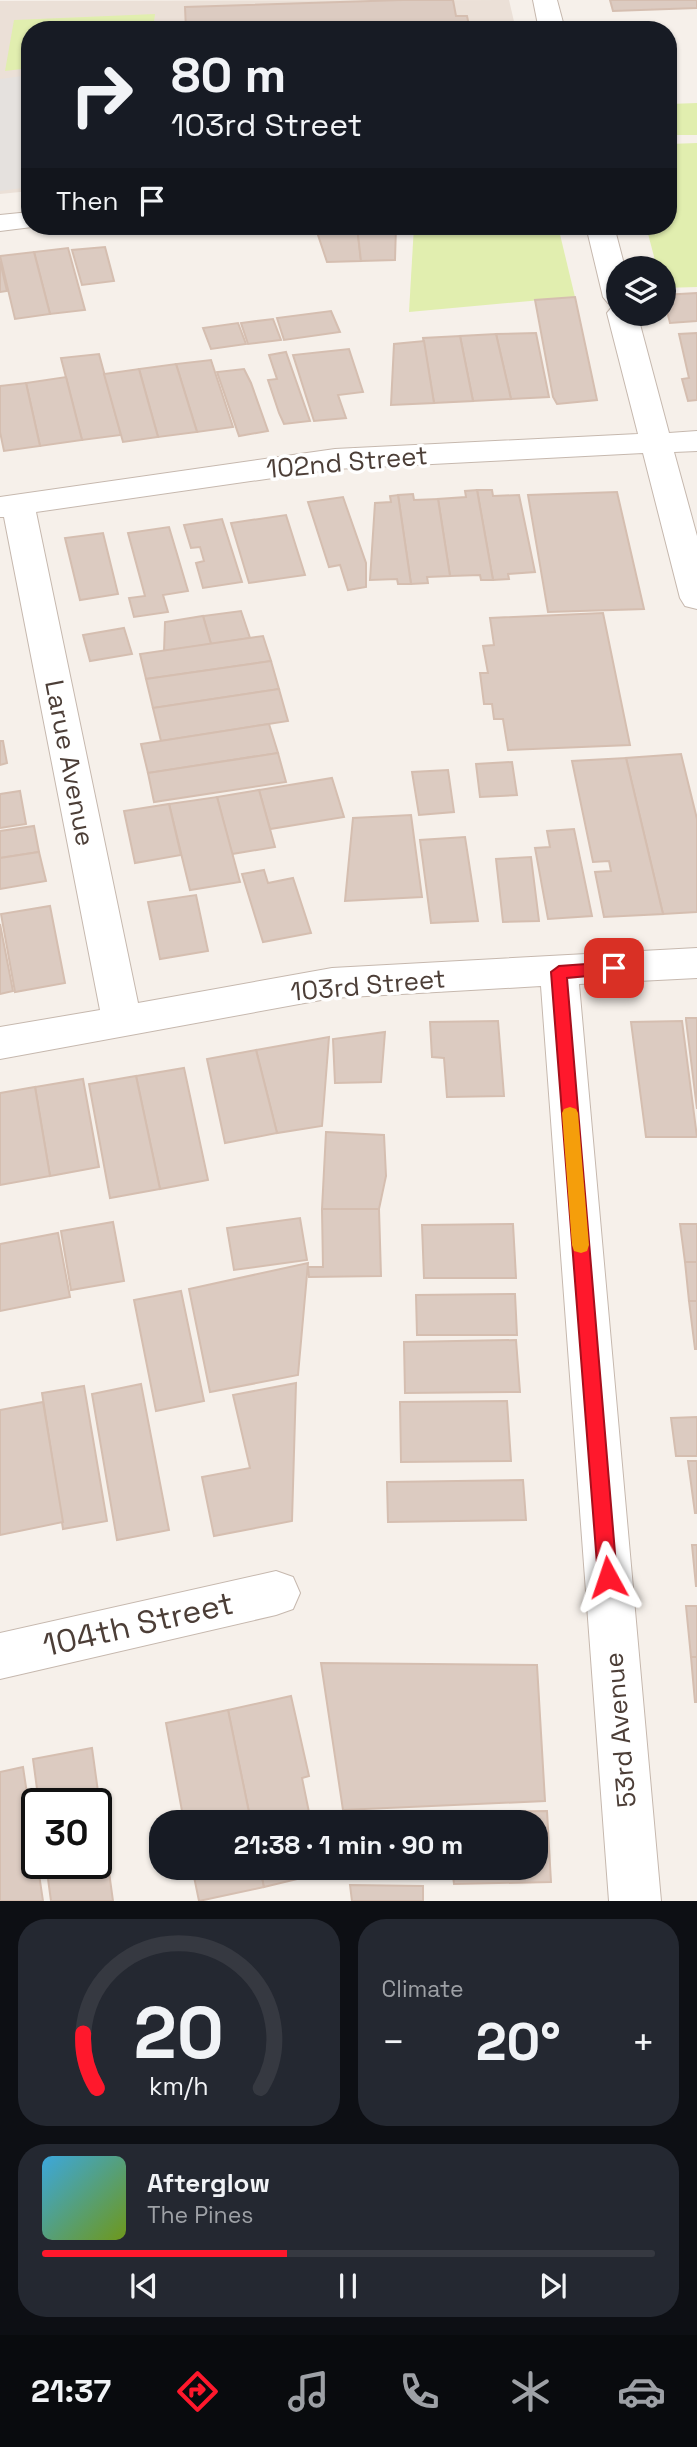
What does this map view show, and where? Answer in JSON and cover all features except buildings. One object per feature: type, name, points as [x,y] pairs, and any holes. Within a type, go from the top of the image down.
[{"type":"street","points":[[545,0],[550,21]]},
{"type":"street","points":[[0,223],[21,221]]},
{"type":"street","points":[[602,235],[608,256]]},
{"type":"street","points":[[625,326],[697,598]]},
{"type":"street","name":"102nd Street","points":[[9,506],[335,459],[697,441]]},
{"type":"street","name":"Larue Avenue","points":[[9,506],[122,1022]]},
{"type":"street","name":"103rd Street","points":[[0,1043],[332,983],[697,963]]},
{"type":"street","name":"53rd Avenue","points":[[559,972],[635,1901]]},
{"type":"street","name":"104th Street","points":[[0,1656],[276,1592]]},
{"type":"shaded area","points":[[509,0],[514,21],[21,21],[21,192],[0,194],[0,1]]},
{"type":"shaded area","points":[[21,76],[21,188],[0,191],[0,79]]},
{"type":"green space","points":[[155,14],[154,21],[21,21],[21,69],[5,71],[14,20]]},
{"type":"green space","points":[[697,103],[697,135],[677,135],[677,104]]},
{"type":"green space","points":[[697,143],[697,287],[676,288],[676,256],[654,256],[648,235],[677,235],[677,144]]},
{"type":"green space","points":[[413,235],[560,235],[575,297],[409,312]]},
{"type":"slow traffic","points":[[570,1113],[581,1245]]},
{"type":"route","points":[[608,1577],[559,972],[614,968]]}]
